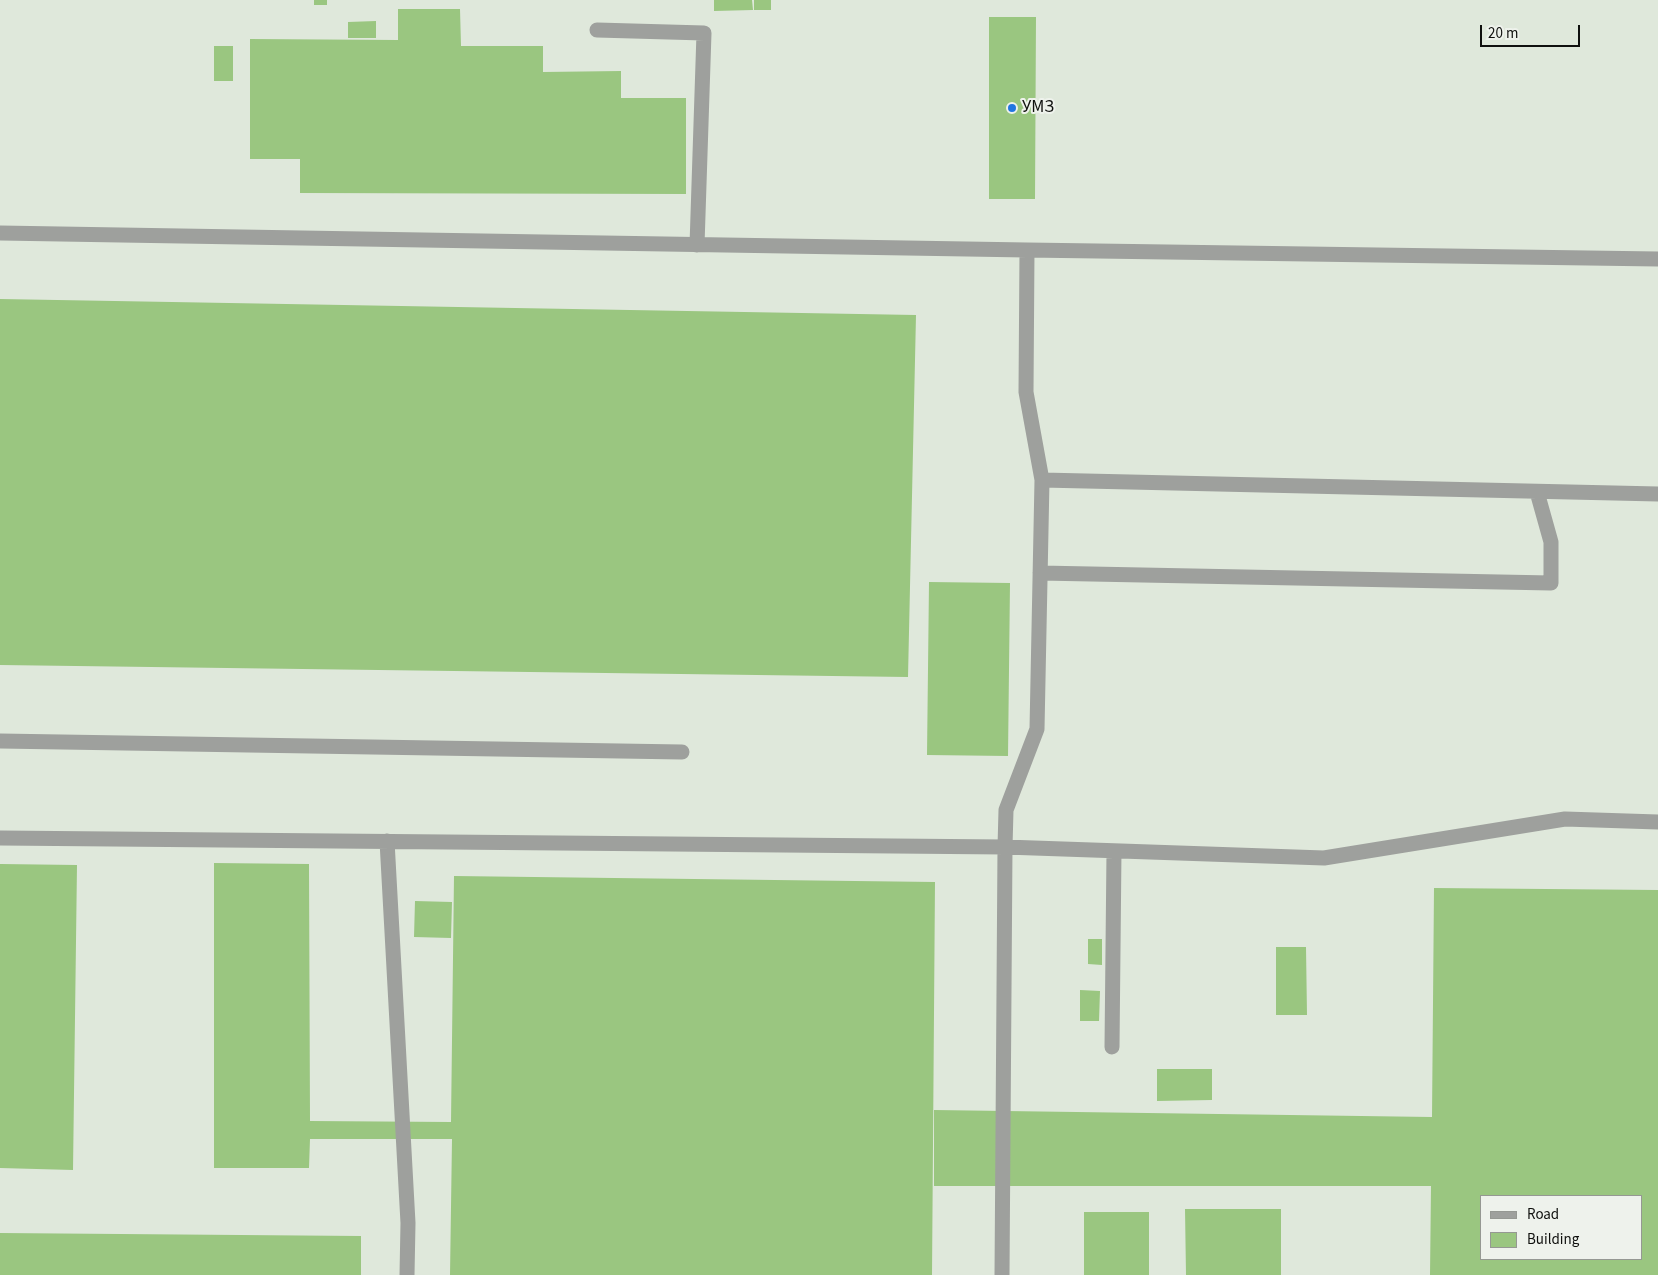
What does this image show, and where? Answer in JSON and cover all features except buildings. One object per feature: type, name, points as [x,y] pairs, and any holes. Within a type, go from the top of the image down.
[{"type":"lane","points":[[597,30],[704,33],[697,245]]},
{"type":"lane","points":[[0,233],[1658,259]]},
{"type":"lane","points":[[1002,1275],[1006,810],[1037,729],[1042,480],[1026,392],[1028,250]]},
{"type":"lane","points":[[1042,480],[1658,494]]},
{"type":"lane","points":[[1040,572],[1551,583],[1551,542],[1537,492]]},
{"type":"lane","points":[[0,741],[682,752]]},
{"type":"lane","points":[[0,838],[1005,847],[1324,858],[1565,819],[1658,822]]},
{"type":"lane","points":[[387,842],[408,1223],[407,1275]]},
{"type":"lane","points":[[1112,1047],[1114,851]]},
{"type":"shaded area","points":[[0,0],[1658,0],[1658,1275],[0,1275]]},
{"type":"place","name":"УМЗ","points":[[1012,108]]}]
